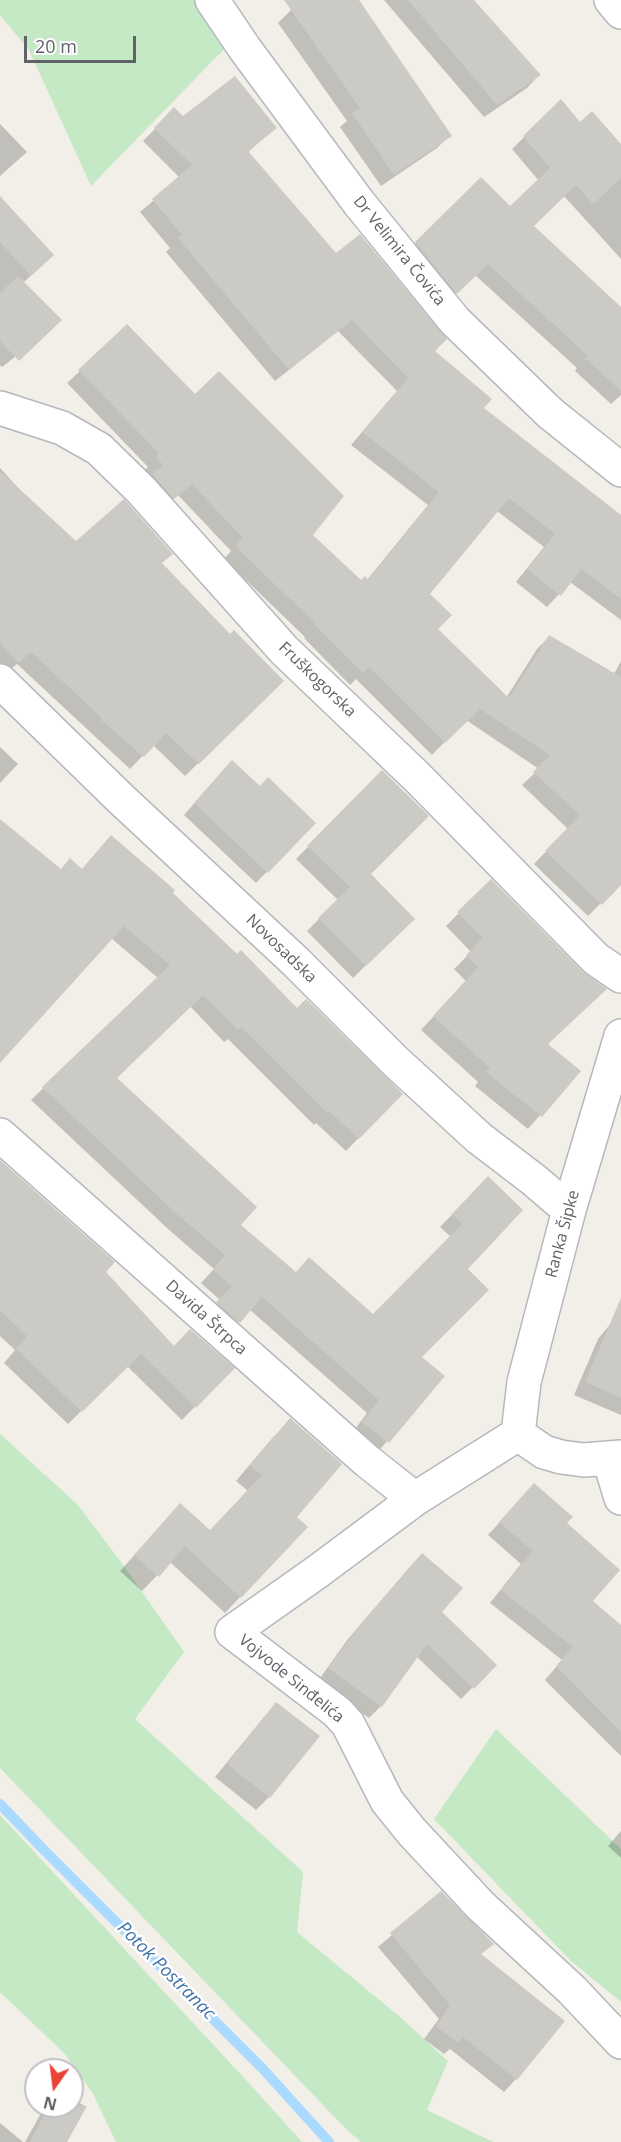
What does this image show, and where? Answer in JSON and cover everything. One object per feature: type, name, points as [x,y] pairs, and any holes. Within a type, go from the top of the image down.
[{"type":"street","name":"Dr Velimira Čovića","points":[[212,0],[245,49],[359,203],[455,321],[550,413],[621,470]]},
{"type":"street","points":[[611,0],[621,12]]},
{"type":"street","name":"Fruškogorska","points":[[0,408],[62,428],[99,449],[141,490],[284,650],[417,777],[596,959],[621,976]]},
{"type":"street","name":"Novosadska","points":[[0,681],[121,799],[296,962],[396,1061],[479,1138],[569,1210]]},
{"type":"street","name":"Ranka Šipke","points":[[518,1434],[524,1382],[569,1210],[621,1036]]},
{"type":"street","name":"Davida Štrpca","points":[[0,1135],[367,1461],[415,1499]]},
{"type":"street","points":[[518,1434],[544,1452],[561,1457],[584,1460],[615,1458],[621,1498]]},
{"type":"street","name":"Vojvode Sinđelića","points":[[518,1434],[415,1499],[318,1572],[232,1632],[337,1712],[348,1724],[387,1801],[412,1832],[481,1906],[572,1990],[621,2042]]},
{"type":"green space","points":[[0,0],[195,0],[226,47],[91,186],[29,50],[0,15]]},
{"type":"green space","points":[[0,1434],[78,1505],[184,1652],[135,1719],[303,1872],[297,1932],[400,2017],[448,2061],[427,2110],[493,2142],[361,2142],[0,1768]]},
{"type":"green space","points":[[496,1729],[621,1849],[621,2002],[571,1961],[434,1819]]},
{"type":"green space","points":[[0,1815],[302,2142],[116,2142],[93,2094],[84,2081],[84,2058],[68,2058],[0,1992]]},
{"type":"building","points":[[284,0],[359,0],[452,136],[394,175],[352,113],[360,108]]},
{"type":"building","points":[[408,0],[474,0],[541,75],[497,105]]},
{"type":"building","points":[[235,76],[277,128],[248,151],[336,253],[360,234],[447,339],[435,351],[492,399],[484,408],[621,515],[621,599],[581,569],[561,596],[527,569],[555,534],[509,498],[430,594],[452,615],[438,629],[509,698],[549,635],[621,677],[621,885],[602,905],[545,851],[580,815],[533,772],[550,755],[480,709],[445,743],[369,667],[363,673],[235,546],[243,538],[192,484],[174,499],[152,474],[163,465],[156,457],[159,453],[78,370],[127,324],[195,394],[219,371],[344,496],[313,535],[361,580],[365,576],[368,580],[439,492],[362,432],[408,378],[352,320],[289,370],[178,238],[182,235],[152,199],[192,165],[154,128],[174,107],[183,116]]},
{"type":"building","points":[[561,99],[580,122],[592,111],[621,144],[621,178],[593,204],[576,185],[534,226],[621,307],[621,391],[585,358],[588,356],[488,264],[457,294],[415,242],[481,177],[510,206],[550,168],[523,136]]},
{"type":"building","points":[[0,196],[54,255],[31,276],[0,242]]},
{"type":"building","points":[[18,276],[62,320],[19,361],[0,341],[0,293]]},
{"type":"building","points":[[0,471],[76,541],[124,499],[173,554],[162,563],[230,634],[234,630],[284,681],[199,764],[166,733],[144,757],[100,719],[102,718],[31,652],[19,663],[0,643]]},
{"type":"building","points":[[232,760],[260,786],[268,777],[316,823],[268,873],[194,803]]},
{"type":"building","points":[[382,770],[429,816],[371,874],[415,919],[366,966],[318,918],[350,887],[307,846]]},
{"type":"building","points":[[0,819],[61,869],[70,858],[82,869],[111,835],[175,890],[173,893],[237,954],[241,950],[297,1008],[306,999],[403,1094],[359,1139],[329,1111],[327,1113],[241,1027],[238,1030],[203,995],[117,1078],[257,1207],[241,1225],[296,1272],[309,1257],[373,1314],[462,1224],[452,1214],[488,1176],[523,1210],[468,1269],[489,1290],[422,1357],[445,1376],[389,1443],[362,1422],[379,1400],[262,1297],[240,1323],[216,1302],[232,1286],[213,1270],[225,1255],[179,1216],[42,1087],[170,965],[124,926],[0,1063]]},
{"type":"building","points":[[491,879],[583,972],[607,989],[548,1044],[581,1071],[542,1117],[486,1072],[490,1068],[433,1016],[478,967],[466,955],[483,938],[457,912]]},
{"type":"building","points":[[0,1160],[115,1262],[106,1272],[174,1346],[190,1329],[235,1368],[196,1408],[141,1354],[82,1412],[16,1349],[27,1336],[0,1310]]},
{"type":"building","points":[[621,1298],[621,1398],[585,1382]]},
{"type":"building","points":[[290,1418],[342,1464],[297,1517],[308,1527],[241,1598],[185,1546],[159,1577],[134,1555],[180,1503],[210,1530],[262,1475],[250,1465]]},
{"type":"building","points":[[534,1483],[573,1517],[567,1523],[620,1570],[593,1601],[621,1625],[621,1732],[556,1666],[573,1647],[501,1590],[533,1551],[499,1522]]},
{"type":"building","points":[[422,1553],[463,1588],[442,1612],[497,1665],[474,1689],[427,1644],[382,1707],[328,1668],[360,1625]]},
{"type":"building","points":[[276,1702],[320,1736],[270,1798],[227,1764]]},
{"type":"building","points":[[441,1891],[494,1944],[481,1954],[565,2021],[517,2080],[463,2037],[458,2043],[436,2026],[450,2005],[390,1933]]},
{"type":"building","points":[[43,2118],[80,2118],[67,2142],[30,2142]]},
{"type":"waterway","name":"Potok Postranac","points":[[0,1804],[263,2069],[329,2142]]}]
